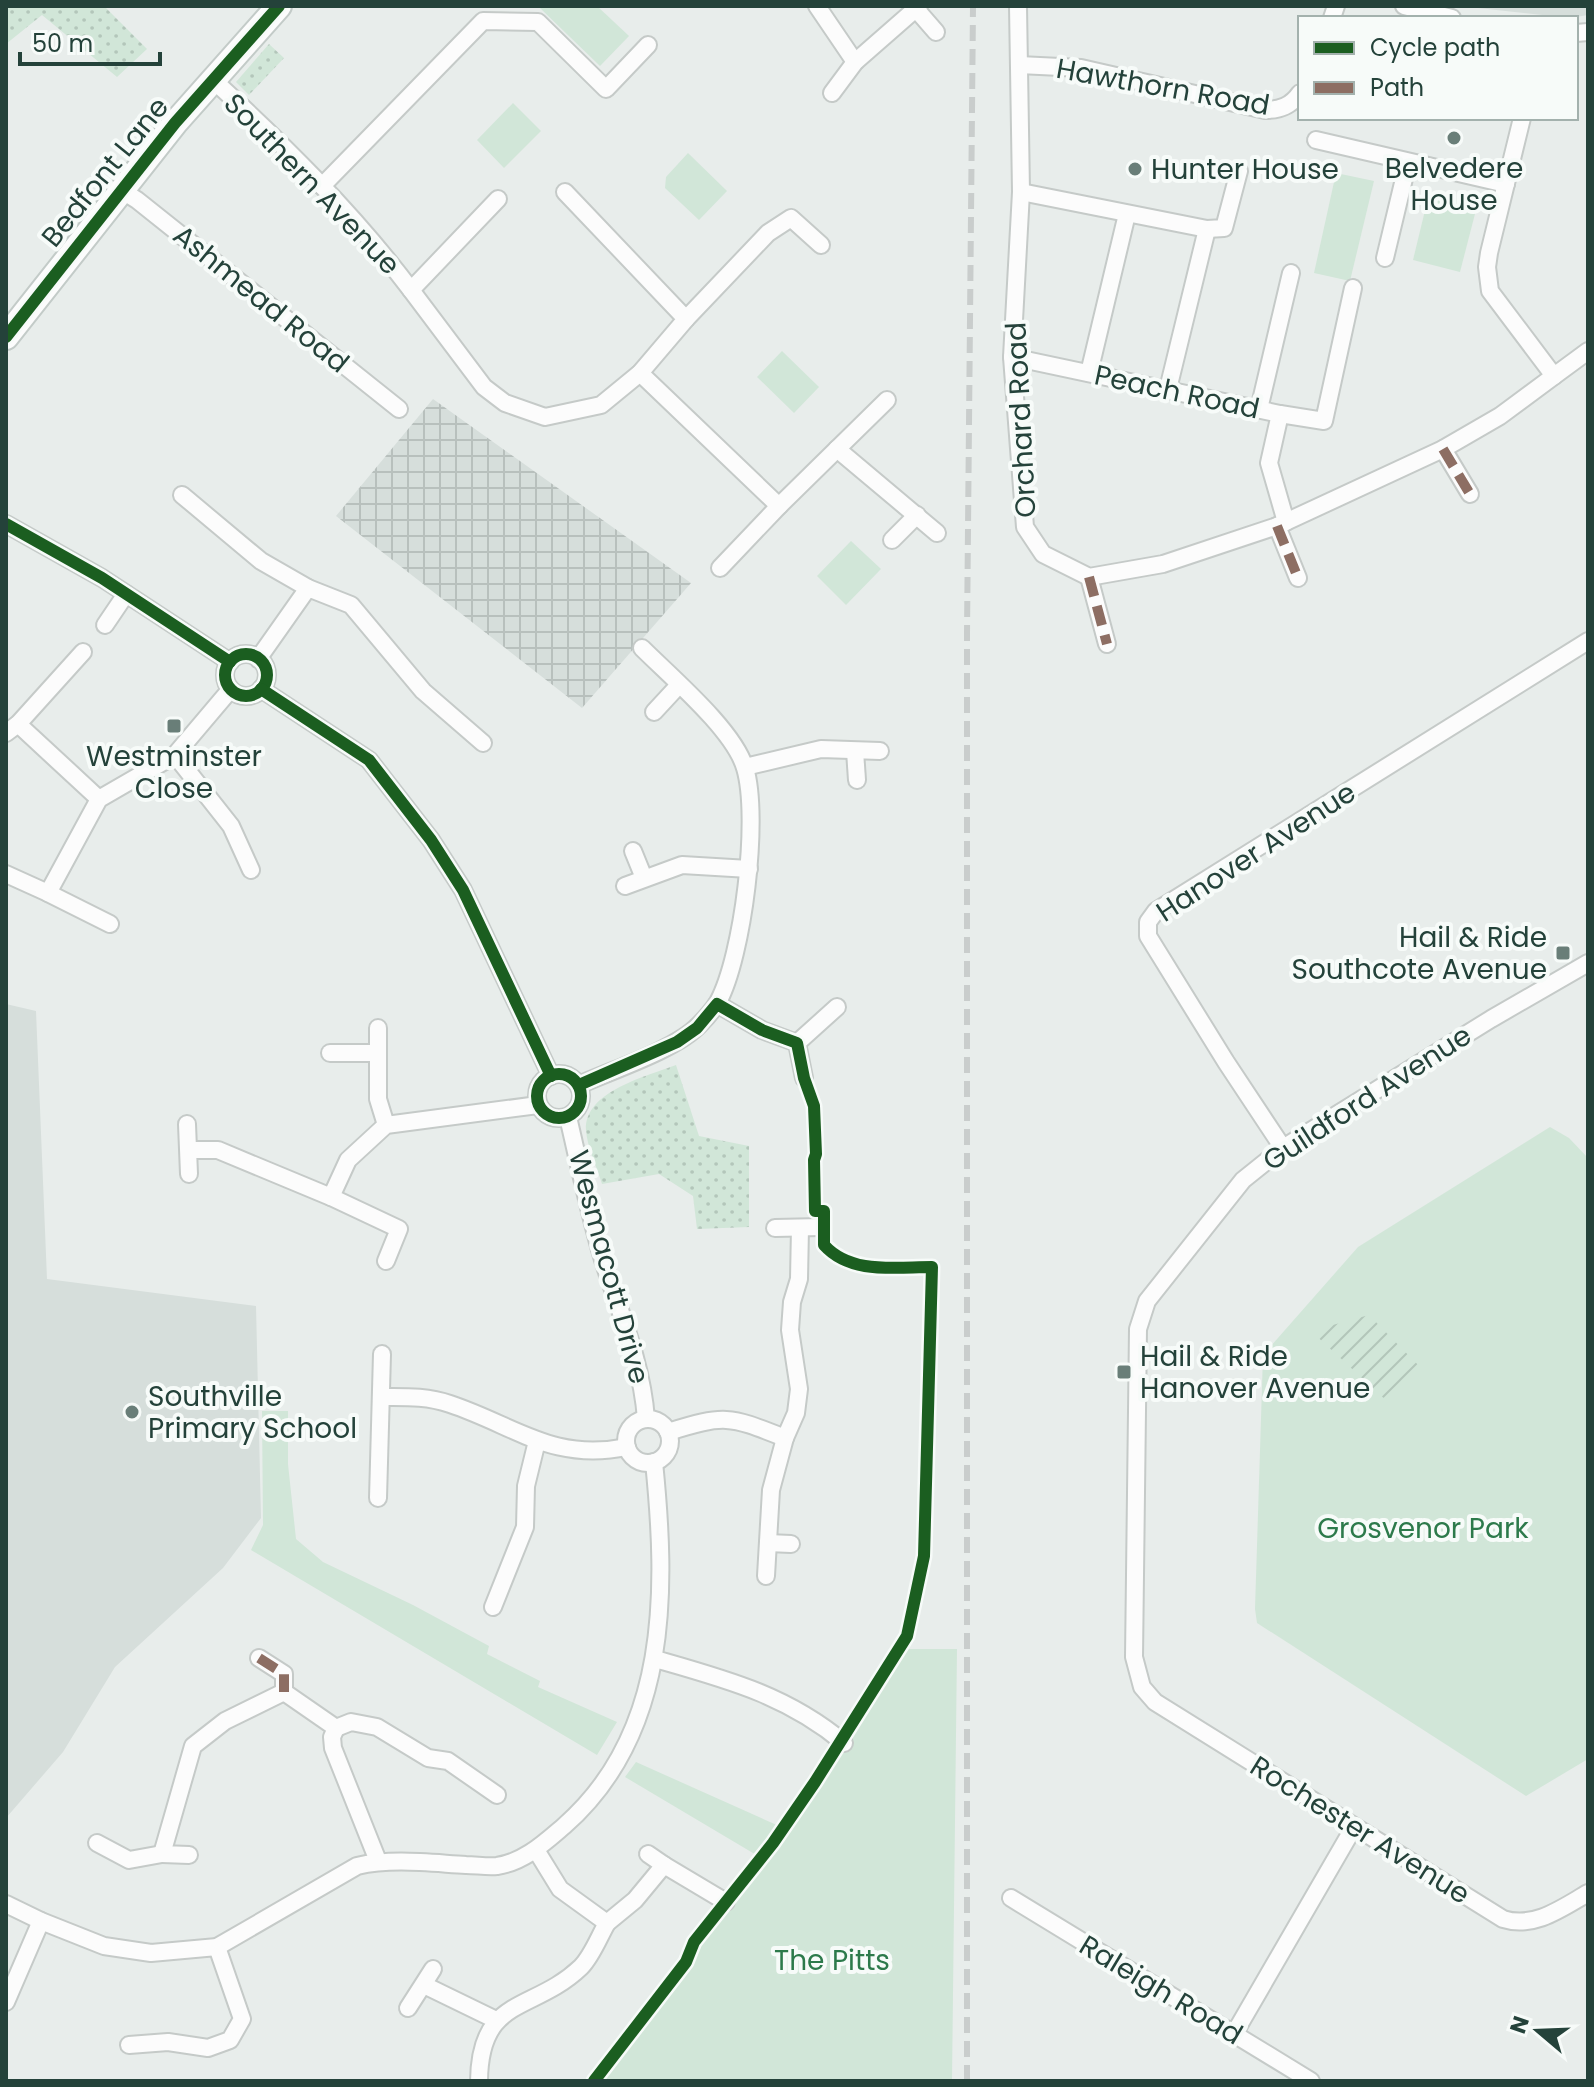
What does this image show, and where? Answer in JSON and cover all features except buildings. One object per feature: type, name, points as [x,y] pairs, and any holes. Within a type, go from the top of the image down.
[{"type":"main road","name":"Bedfont Lane","points":[[6,337],[212,79],[279,6]]},
{"type":"street","points":[[817,6],[855,62]]},
{"type":"street","name":"Orchard Road","points":[[1018,6],[1021,192],[1012,357],[1025,527],[1043,554],[1089,577]]},
{"type":"street","points":[[1404,6],[1444,16]]},
{"type":"street","points":[[832,93],[855,62],[918,8],[936,32]]},
{"type":"street","points":[[322,186],[483,21],[538,22],[606,89],[648,45]]},
{"type":"street","name":"Hawthorn Road","points":[[1019,65],[1081,68],[1265,110],[1277,110],[1289,105],[1298,95]]},
{"type":"street","name":"Southern Avenue","points":[[212,79],[322,186],[379,247],[484,387],[505,403],[545,417],[601,405],[640,373],[686,319],[768,233],[791,218],[821,245]]},
{"type":"street","points":[[1522,120],[1489,253],[1490,291],[1554,376]]},
{"type":"street","points":[[1316,140],[1506,184]]},
{"type":"street","points":[[1385,258],[1408,162]]},
{"type":"street","points":[[1021,192],[1207,229],[1224,228],[1239,171]]},
{"type":"street","name":"Ashmead Road","points":[[121,190],[399,409]]},
{"type":"street","points":[[565,192],[686,319]]},
{"type":"street","name":"Southern Avenue","points":[[411,290],[498,199]]},
{"type":"street","points":[[1089,373],[1127,214]]},
{"type":"street","points":[[1168,389],[1207,229]]},
{"type":"street","points":[[1259,409],[1291,273]]},
{"type":"street","points":[[1280,414],[1324,421],[1353,288]]},
{"type":"street","points":[[1107,644],[1089,577],[1163,564],[1282,524],[1443,449],[1500,416],[1588,351]]},
{"type":"street","name":"Peach Road","points":[[1012,357],[1280,414],[1269,463],[1298,578]]},
{"type":"street","points":[[640,373],[779,506]]},
{"type":"street","points":[[720,568],[887,400]]},
{"type":"street","points":[[837,449],[937,533]]},
{"type":"street","points":[[1443,449],[1470,494]]},
{"type":"street","points":[[182,495],[261,561],[308,588],[351,605],[423,691],[483,743]]},
{"type":"street","points":[[892,540],[917,515]]},
{"type":"street","points":[[6,524],[126,594],[230,662]]},
{"type":"street","points":[[258,659],[308,588]]},
{"type":"street","points":[[105,625],[126,594]]},
{"type":"street","name":"Hanover Avenue","points":[[1283,1148],[1148,936],[1148,922],[1156,911],[1169,902],[1588,641]]},
{"type":"street","points":[[579,1085],[677,1042],[697,1028],[717,1004],[729,977],[749,869],[750,817],[745,767],[719,724],[642,648]]},
{"type":"street","points":[[83,652],[12,728],[99,799]]},
{"type":"street","points":[[243,655],[258,659],[266,674],[261,689],[249,696],[230,690],[225,674],[230,662],[243,655]]},
{"type":"street","points":[[654,712],[679,685]]},
{"type":"street","points":[[261,689],[369,760],[431,840],[463,890],[551,1076]]},
{"type":"street","points":[[48,893],[99,799],[175,755],[230,690]]},
{"type":"street","points":[[745,767],[821,749],[880,751]]},
{"type":"street","points":[[855,751],[857,780]]},
{"type":"street","points":[[175,755],[231,826],[251,870]]},
{"type":"street","points":[[633,851],[644,878]]},
{"type":"street","points":[[625,886],[682,865],[749,869]]},
{"type":"street","points":[[6,874],[110,924]]},
{"type":"street","name":"Guildford Avenue","points":[[1142,1687],[1134,1657],[1138,1329],[1147,1301],[1243,1180],[1283,1148],[1491,1019],[1588,963]]},
{"type":"street","points":[[717,1004],[762,1030],[797,1043]]},
{"type":"street","points":[[797,1043],[837,1007]]},
{"type":"street","points":[[378,1028],[378,1099],[386,1125]]},
{"type":"street","points":[[797,1043],[804,1078]]},
{"type":"street","points":[[330,1053],[376,1053]]},
{"type":"street","points":[[551,1076],[568,1076],[579,1085],[582,1100],[568,1117],[553,1118],[538,1105],[540,1085],[551,1076]]},
{"type":"street","points":[[331,1197],[348,1160],[386,1125],[538,1105]]},
{"type":"street","name":"Wesmacott Drive","points":[[568,1117],[602,1256],[633,1348],[644,1392],[646,1419]]},
{"type":"street","points":[[187,1124],[189,1174]]},
{"type":"street","points":[[189,1150],[218,1150],[331,1197],[404,1232],[386,1261]]},
{"type":"street","points":[[775,1228],[821,1227]]},
{"type":"street","points":[[766,1576],[771,1490],[785,1438],[796,1413],[799,1389],[790,1330],[792,1302],[799,1279],[800,1228]]},
{"type":"street","points":[[378,1498],[382,1354]]},
{"type":"street","points":[[382,1397],[418,1397],[447,1403],[537,1441],[582,1452],[604,1452],[627,1447]]},
{"type":"street","points":[[646,1419],[660,1422],[670,1439],[664,1457],[654,1462],[638,1461],[627,1447],[631,1427],[646,1419]]},
{"type":"street","points":[[668,1432],[710,1419],[735,1419],[785,1438]]},
{"type":"street","points":[[493,1607],[525,1527],[526,1486],[537,1441]]},
{"type":"street","points":[[6,1904],[104,1946],[151,1953],[217,1947],[357,1866],[378,1861],[496,1866],[536,1850],[578,1813],[600,1787],[621,1753],[648,1693],[661,1601],[659,1509],[654,1462]]},
{"type":"street","points":[[768,1543],[791,1544]]},
{"type":"street","points":[[259,1658],[284,1674],[284,1692]]},
{"type":"street","points":[[655,1659],[743,1685],[794,1706],[844,1743]]},
{"type":"street","name":"Rochester Avenue","points":[[1142,1687],[1155,1702],[1503,1919],[1524,1922],[1550,1915],[1588,1893]]},
{"type":"street","points":[[284,1692],[336,1728]]},
{"type":"street","points":[[162,1854],[193,1746],[225,1721],[284,1692]]},
{"type":"street","points":[[378,1861],[338,1762],[332,1737],[336,1728],[351,1722],[377,1727],[428,1758],[448,1761],[497,1795]]},
{"type":"street","points":[[1234,2034],[1354,1827]]},
{"type":"street","points":[[97,1843],[129,1860],[162,1854],[189,1855]]},
{"type":"street","points":[[536,1850],[560,1889],[607,1923]]},
{"type":"street","points":[[648,1854],[726,1902]]},
{"type":"street","points":[[479,2081],[479,2063],[486,2037],[496,2020],[582,1966],[607,1923],[635,1900],[664,1865]]},
{"type":"street","name":"Raleigh Road","points":[[1011,1898],[1311,2081]]},
{"type":"street","points":[[7,1997],[41,1921]]},
{"type":"street","points":[[129,2045],[168,2042],[208,2048],[230,2040],[242,2019],[217,1947]]},
{"type":"street","points":[[408,2008],[433,1969]]},
{"type":"street","points":[[424,1985],[496,2020]]},
{"type":"shaded area","points":[[1460,6],[1588,6],[1588,15],[1552,16]]},
{"type":"shaded area","points":[[433,399],[691,583],[582,708],[336,516]]},
{"type":"shaded area","name":"Southville Primary School","points":[[6,1004],[36,1011],[47,1279],[256,1306],[261,1518],[223,1568],[115,1667],[63,1752],[6,1818]]},
{"type":"green space","points":[[6,6],[104,6],[147,49],[117,77],[42,15],[6,44]]},
{"type":"green space","points":[[597,6],[629,36],[600,66],[540,8]]},
{"type":"green space","points":[[269,44],[284,58],[249,95],[236,82]]},
{"type":"green space","points":[[513,103],[541,131],[504,168],[477,140]]},
{"type":"green space","points":[[688,153],[727,191],[699,220],[665,188],[666,177]]},
{"type":"green space","points":[[1336,173],[1374,181],[1350,281],[1314,273]]},
{"type":"green space","points":[[1428,198],[1476,210],[1460,272],[1413,260]]},
{"type":"green space","points":[[782,351],[819,387],[794,413],[757,377]]},
{"type":"green space","points":[[851,541],[881,569],[846,605],[817,576]]},
{"type":"green space","points":[[676,1065],[699,1136],[749,1146],[749,1227],[697,1229],[693,1196],[659,1174],[602,1184],[590,1150],[586,1130],[588,1116],[606,1095]]},
{"type":"green space","name":"Grosvenor Park","points":[[1550,1127],[1569,1138],[1588,1158],[1588,1759],[1526,1796],[1257,1623],[1263,1355],[1358,1247]]},
{"type":"green space","points":[[1369,1315],[1425,1372],[1388,1402],[1311,1331]]},
{"type":"green space","points":[[262,1411],[288,1411],[288,1464],[296,1539],[323,1562],[489,1646],[487,1654],[540,1681],[538,1687],[617,1722],[597,1755],[251,1550],[263,1525]]},
{"type":"green space","name":"The Pitts","points":[[896,1649],[957,1649],[952,2081],[590,2081],[758,1856],[625,1777],[636,1762],[779,1826]]},
{"type":"railway","points":[[967,2081],[967,633],[973,6]]},
{"type":"marked path","points":[[1443,449],[1470,494]]},
{"type":"marked path","points":[[1277,526],[1298,578]]},
{"type":"marked path","points":[[1089,577],[1107,644]]},
{"type":"marked path","points":[[259,1658],[284,1674],[284,1692]]},
{"type":"cycle path","points":[[6,337],[175,123],[279,6]]},
{"type":"cycle path","points":[[6,524],[102,578],[230,662]]},
{"type":"cycle path","points":[[246,654],[261,660],[267,675],[261,690],[246,696],[231,690],[225,675],[231,660],[246,654]]},
{"type":"cycle path","points":[[261,689],[369,760],[431,840],[463,890],[551,1076]]},
{"type":"cycle path","points":[[579,1085],[677,1042],[697,1028],[717,1004],[762,1030],[797,1043],[814,1106],[815,1211],[824,1211],[824,1245],[835,1255],[861,1265],[932,1267],[924,1556],[907,1636],[773,1843],[694,1942],[686,1962],[594,2081]]},
{"type":"cycle path","points":[[559,1074],[575,1080],[581,1096],[575,1112],[559,1118],[543,1112],[537,1096],[543,1080],[559,1074]]},
{"type":"place","name":"Belvedere House","points":[[1454,138]]},
{"type":"place","name":"Hunter House","points":[[1135,169]]},
{"type":"place","name":"Westminster Close","points":[[174,726]]},
{"type":"place","name":"Hail & Ride Southcote Avenue","points":[[1563,953]]},
{"type":"place","name":"Hail & Ride Hanover Avenue","points":[[1124,1372]]},
{"type":"place","name":"Southville Primary School","points":[[132,1412]]}]
